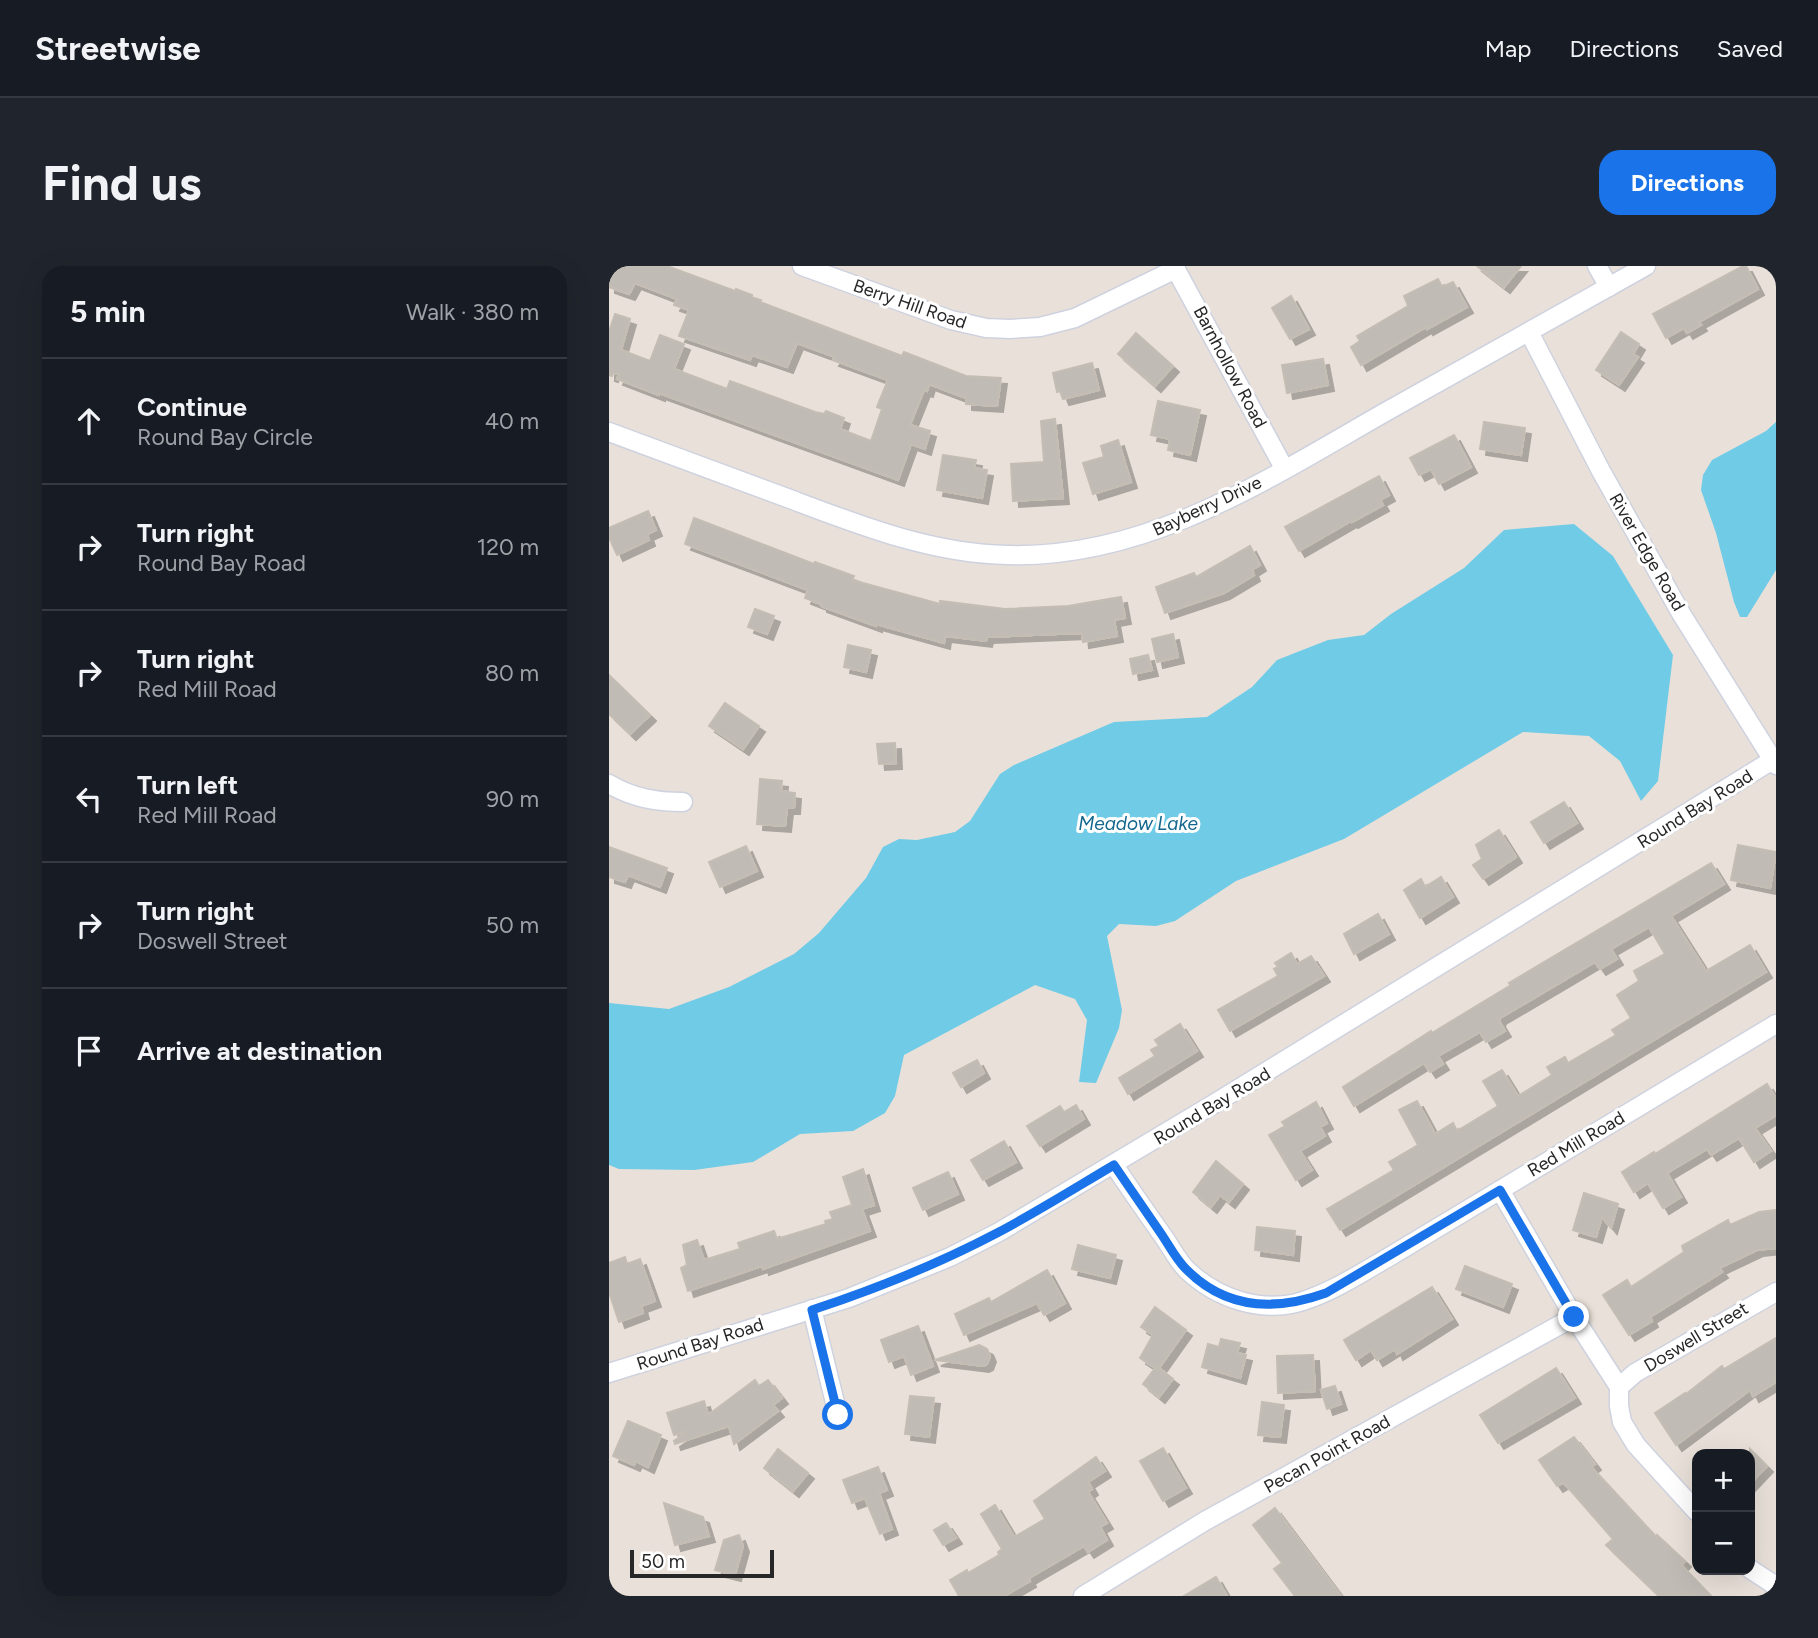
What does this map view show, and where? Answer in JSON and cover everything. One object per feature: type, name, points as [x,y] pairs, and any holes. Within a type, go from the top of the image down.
[{"type":"street","name":"Berry Hill Road","points":[[802,266],[951,320],[986,328],[1010,329],[1039,327],[1075,318],[1175,267]]},
{"type":"street","points":[[1597,266],[1609,287]]},
{"type":"street","name":"Bayberry Drive","points":[[609,432],[870,529],[922,543],[1007,555],[1052,554],[1140,536],[1207,510],[1646,266]]},
{"type":"street","name":"Barnhollow Road","points":[[1175,267],[1284,468]]},
{"type":"street","name":"River Edge Road","points":[[1528,332],[1601,471],[1675,603],[1775,761]]},
{"type":"street","name":"Round Bay Road","points":[[609,1373],[812,1310],[900,1278],[999,1232],[1114,1165],[1775,761]]},
{"type":"street","points":[[609,784],[635,797],[659,802],[683,802]]},
{"type":"street","name":"Red Mill Road","points":[[1114,1165],[1186,1269],[1207,1287],[1249,1304],[1277,1306],[1300,1302],[1326,1293],[1776,1024]]},
{"type":"street","points":[[1500,1190],[1574,1317],[1619,1387],[1622,1422],[1636,1445],[1692,1506]]},
{"type":"street","name":"Doswell Street","points":[[1619,1387],[1635,1373],[1776,1292]]},
{"type":"street","points":[[812,1310],[838,1415]]},
{"type":"street","name":"Pecan Point Road","points":[[1083,1596],[1205,1521],[1574,1317]]},
{"type":"street","points":[[1755,1575],[1776,1586]]},
{"type":"water","points":[[1776,422],[1776,570],[1747,617],[1740,617],[1701,490],[1703,475],[1712,460],[1766,431]]},
{"type":"water","name":"Meadow Lake","points":[[1574,524],[1613,556],[1673,655],[1658,781],[1641,801],[1620,761],[1589,736],[1523,732],[1344,839],[1236,881],[1175,921],[1156,926],[1119,924],[1107,936],[1122,1010],[1119,1028],[1096,1083],[1079,1082],[1087,1020],[1075,999],[1035,985],[904,1055],[895,1096],[885,1113],[853,1131],[800,1134],[753,1162],[694,1170],[619,1169],[609,1165],[609,1003],[669,1009],[729,987],[794,954],[819,933],[866,878],[883,847],[899,839],[917,840],[955,832],[970,821],[1000,774],[1014,765],[1114,722],[1207,717],[1252,687],[1277,660],[1328,640],[1364,635],[1391,614],[1464,568],[1504,530]]},
{"type":"building","points":[[609,266],[667,266],[752,295],[751,297],[761,300],[760,302],[902,356],[904,352],[966,376],[1001,378],[997,406],[966,404],[966,398],[929,384],[910,425],[930,431],[925,449],[911,444],[898,480],[659,395],[617,379],[619,374],[609,375],[609,332],[615,314],[630,319],[621,350],[650,361],[660,335],[684,344],[674,369],[727,389],[730,381],[815,412],[824,414],[826,411],[844,418],[840,429],[871,441],[882,409],[877,407],[888,380],[833,360],[835,357],[797,343],[787,367],[752,355],[750,360],[679,336],[689,310],[674,305],[677,299],[635,283],[629,294],[609,287]]},
{"type":"building","points":[[1477,266],[1521,266],[1504,287]]},
{"type":"building","points":[[1746,266],[1758,289],[1699,322],[1701,325],[1687,333],[1684,328],[1666,338],[1653,314]]},
{"type":"building","points":[[1438,279],[1442,287],[1453,282],[1467,307],[1427,329],[1426,327],[1361,365],[1351,347],[1360,341],[1357,336],[1408,306],[1404,296]]},
{"type":"building","points":[[1291,296],[1309,329],[1290,339],[1272,308]]},
{"type":"building","points":[[1621,332],[1639,344],[1633,354],[1638,357],[1619,385],[1596,370]]},
{"type":"building","points":[[1136,333],[1173,366],[1155,386],[1118,354]]},
{"type":"building","points":[[1323,359],[1328,385],[1287,393],[1282,365]]},
{"type":"building","points":[[1092,363],[1099,390],[1063,399],[1060,391],[1057,392],[1053,373]]},
{"type":"building","points":[[1158,401],[1200,410],[1190,455],[1168,450],[1170,439],[1151,435]]},
{"type":"building","points":[[1055,419],[1063,498],[1013,501],[1011,464],[1044,462],[1041,421]]},
{"type":"building","points":[[1484,422],[1525,428],[1521,455],[1480,449]]},
{"type":"building","points":[[1454,435],[1471,467],[1439,484],[1431,469],[1419,475],[1410,458]]},
{"type":"building","points":[[1118,440],[1131,482],[1093,494],[1083,463],[1104,457],[1101,446]]},
{"type":"building","points":[[943,455],[976,460],[974,468],[987,470],[982,498],[937,490]]},
{"type":"building","points":[[1379,476],[1389,495],[1380,500],[1383,505],[1299,551],[1285,527]]},
{"type":"building","points":[[648,511],[656,530],[647,534],[649,540],[617,555],[609,537],[609,528]]},
{"type":"building","points":[[694,518],[814,564],[815,562],[854,576],[852,580],[940,604],[940,601],[1005,609],[1068,606],[1121,597],[1125,618],[1114,620],[1117,636],[1083,642],[1082,633],[987,637],[986,641],[945,636],[944,643],[876,626],[821,606],[805,598],[808,590],[685,544]]},
{"type":"building","points":[[1250,546],[1260,565],[1252,570],[1254,575],[1224,593],[1165,613],[1156,587],[1194,573],[1196,577]]},
{"type":"building","points":[[755,609],[774,616],[767,634],[748,627]]},
{"type":"building","points":[[1173,634],[1178,657],[1157,662],[1152,639]]},
{"type":"building","points":[[848,645],[871,650],[866,672],[844,667]]},
{"type":"building","points":[[1148,655],[1152,670],[1133,674],[1130,659]]},
{"type":"building","points":[[609,675],[650,715],[630,734],[609,714]]},
{"type":"building","points":[[725,703],[759,726],[743,749],[709,726]]},
{"type":"building","points":[[895,743],[896,763],[879,764],[877,744]]},
{"type":"building","points":[[760,779],[782,781],[781,791],[795,793],[794,808],[787,808],[785,826],[757,824]]},
{"type":"building","points":[[1564,802],[1577,823],[1544,843],[1531,822]]},
{"type":"building","points":[[1499,830],[1516,857],[1483,879],[1473,865],[1482,859],[1476,845]]},
{"type":"building","points":[[1738,845],[1776,852],[1770,888],[1731,880]]},
{"type":"building","points":[[746,846],[757,871],[720,887],[709,862]]},
{"type":"building","points":[[609,847],[667,868],[660,887],[628,875],[625,882],[609,877]]},
{"type":"building","points":[[1711,863],[1724,884],[1671,916],[1706,971],[1750,945],[1766,972],[1340,1230],[1327,1209],[1394,1170],[1389,1162],[1418,1145],[1399,1110],[1417,1101],[1435,1134],[1453,1123],[1457,1131],[1498,1106],[1483,1081],[1502,1070],[1518,1096],[1552,1075],[1547,1067],[1565,1057],[1568,1063],[1616,1035],[1612,1030],[1631,1018],[1617,995],[1639,981],[1634,971],[1665,954],[1649,927],[1611,949],[1617,959],[1600,969],[1595,962],[1500,1018],[1505,1031],[1486,1042],[1480,1032],[1438,1056],[1443,1064],[1430,1072],[1424,1063],[1354,1106],[1343,1087],[1431,1031],[1432,1033],[1511,985],[1509,983]]},
{"type":"building","points":[[1441,877],[1453,897],[1420,918],[1404,890],[1421,879],[1425,887]]},
{"type":"building","points":[[1378,914],[1389,934],[1354,954],[1344,934]]},
{"type":"building","points":[[1291,953],[1297,964],[1311,956],[1324,976],[1230,1031],[1218,1010],[1278,976],[1274,969],[1278,967],[1275,963]]},
{"type":"building","points":[[1180,1024],[1197,1051],[1128,1094],[1119,1078],[1155,1056],[1151,1050],[1159,1046],[1155,1040]]},
{"type":"building","points":[[977,1060],[984,1073],[961,1087],[953,1073]]},
{"type":"building","points":[[1767,1084],[1776,1099],[1776,1115],[1755,1128],[1771,1151],[1754,1162],[1739,1138],[1711,1155],[1707,1149],[1667,1173],[1681,1197],[1663,1208],[1648,1183],[1634,1192],[1622,1172]]},
{"type":"building","points":[[1316,1102],[1327,1123],[1320,1127],[1325,1136],[1300,1151],[1312,1170],[1296,1180],[1269,1135],[1285,1126],[1282,1122]]},
{"type":"building","points":[[1076,1105],[1084,1119],[1040,1146],[1027,1126],[1060,1106],[1064,1112]]},
{"type":"building","points":[[1004,1141],[1016,1162],[983,1180],[971,1160]]},
{"type":"building","points":[[1216,1161],[1243,1184],[1229,1202],[1220,1195],[1211,1207],[1193,1192]]},
{"type":"building","points":[[863,1169],[874,1205],[862,1209],[870,1231],[763,1269],[762,1266],[688,1291],[681,1268],[687,1265],[683,1245],[697,1240],[704,1260],[740,1249],[738,1243],[774,1231],[777,1239],[826,1224],[825,1221],[833,1219],[830,1212],[852,1205],[843,1177]]},
{"type":"building","points":[[948,1172],[958,1194],[923,1210],[913,1188]]},
{"type":"building","points":[[1584,1193],[1618,1204],[1611,1228],[1602,1217],[1596,1237],[1573,1230]]},
{"type":"building","points":[[1776,1210],[1776,1248],[1757,1250],[1719,1268],[1722,1272],[1650,1317],[1652,1321],[1629,1335],[1603,1295],[1627,1280],[1631,1287],[1684,1252],[1682,1246],[1728,1220],[1730,1225],[1759,1212]]},
{"type":"building","points":[[1257,1227],[1295,1231],[1293,1255],[1255,1250]]},
{"type":"building","points":[[1078,1245],[1116,1255],[1110,1278],[1072,1269]]},
{"type":"building","points":[[625,1257],[627,1264],[640,1259],[655,1301],[641,1306],[643,1313],[619,1322],[609,1292],[609,1263]]},
{"type":"building","points":[[1465,1266],[1512,1284],[1503,1307],[1456,1289]]},
{"type":"building","points":[[1047,1270],[1065,1303],[1044,1315],[1037,1303],[964,1335],[955,1314],[989,1298],[991,1302]]},
{"type":"building","points":[[1432,1287],[1452,1319],[1397,1354],[1395,1349],[1377,1360],[1371,1350],[1356,1360],[1344,1340]]},
{"type":"building","points":[[1155,1307],[1186,1330],[1159,1368],[1173,1379],[1159,1397],[1143,1384],[1155,1368],[1140,1358],[1153,1335],[1141,1327]]},
{"type":"building","points":[[918,1326],[933,1366],[911,1375],[904,1356],[889,1362],[881,1340]]},
{"type":"building","points":[[1776,1338],[1776,1382],[1753,1396],[1750,1390],[1676,1445],[1655,1413],[1686,1394],[1722,1366],[1724,1369]]},
{"type":"building","points":[[1221,1339],[1240,1343],[1237,1353],[1246,1355],[1240,1378],[1202,1367],[1208,1344],[1219,1347]]},
{"type":"building","points":[[979,1345],[987,1349],[990,1356],[987,1364],[983,1366],[935,1360]]},
{"type":"building","points":[[1313,1355],[1315,1391],[1278,1393],[1277,1356]]},
{"type":"building","points":[[1556,1368],[1575,1398],[1498,1443],[1480,1415]]},
{"type":"building","points":[[755,1380],[759,1386],[768,1380],[782,1398],[773,1405],[778,1411],[734,1444],[729,1426],[675,1444],[674,1441],[688,1431],[674,1435],[667,1413],[704,1401],[708,1415]]},
{"type":"building","points":[[1335,1386],[1341,1404],[1327,1409],[1321,1390]]},
{"type":"building","points":[[910,1396],[934,1398],[929,1437],[905,1434]]},
{"type":"building","points":[[1262,1402],[1284,1405],[1280,1437],[1258,1435]]},
{"type":"building","points":[[628,1421],[661,1435],[648,1467],[636,1461],[634,1465],[613,1456]]},
{"type":"building","points":[[1574,1437],[1595,1464],[1591,1467],[1656,1537],[1657,1535],[1685,1561],[1681,1565],[1711,1596],[1659,1596],[1606,1545],[1613,1539],[1565,1484],[1557,1486],[1539,1460]]},
{"type":"building","points":[[1163,1448],[1186,1488],[1163,1501],[1140,1461]]},
{"type":"building","points":[[778,1449],[808,1473],[793,1491],[764,1468]]},
{"type":"building","points":[[1755,1454],[1767,1466],[1755,1479]]},
{"type":"building","points":[[1096,1457],[1105,1471],[1088,1482],[1092,1489],[1088,1492],[1107,1523],[1100,1527],[1107,1540],[1088,1552],[1084,1546],[1004,1596],[959,1596],[950,1580],[999,1555],[998,1552],[1002,1549],[981,1514],[995,1505],[1014,1537],[1045,1519],[1034,1501]]},
{"type":"building","points":[[878,1467],[887,1490],[879,1493],[892,1529],[880,1534],[865,1498],[852,1503],[843,1480]]},
{"type":"building","points":[[664,1503],[703,1517],[709,1536],[675,1545]]},
{"type":"building","points":[[1275,1508],[1341,1596],[1295,1596],[1274,1569],[1282,1563],[1253,1525]]},
{"type":"building","points":[[946,1523],[956,1538],[943,1545],[934,1530]]},
{"type":"building","points":[[739,1535],[743,1546],[735,1575],[715,1570],[724,1540]]},
{"type":"building","points":[[1216,1577],[1227,1596],[1184,1596]]},
{"type":"route","points":[[838,1415],[812,1310],[950,1257],[999,1232],[1114,1165],[1186,1269],[1207,1287],[1228,1297],[1249,1304],[1277,1306],[1326,1293],[1500,1190],[1574,1317]]}]
